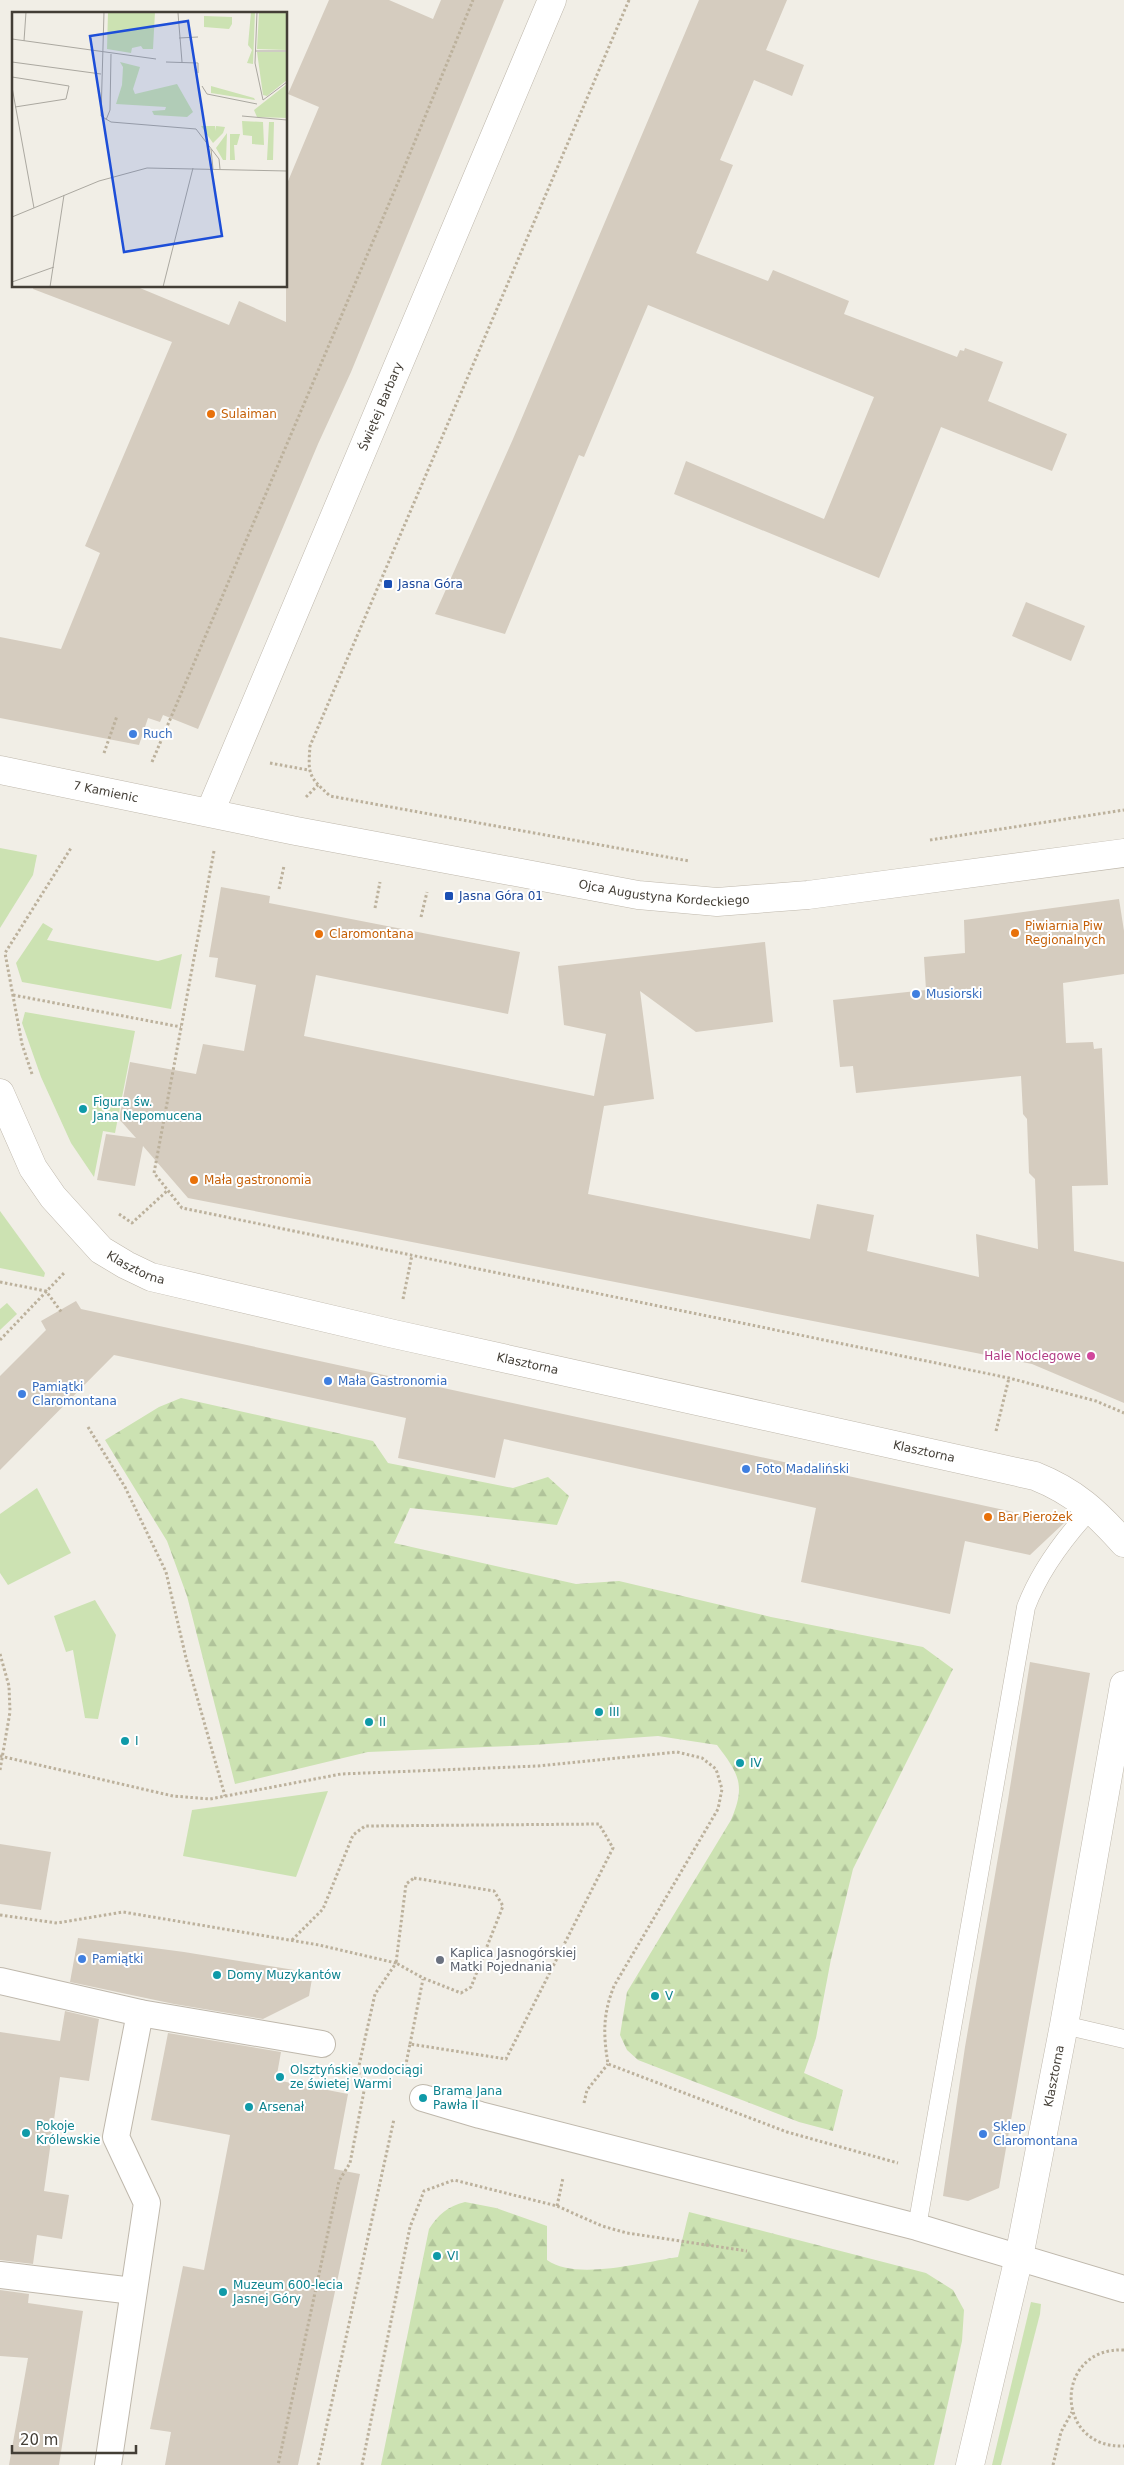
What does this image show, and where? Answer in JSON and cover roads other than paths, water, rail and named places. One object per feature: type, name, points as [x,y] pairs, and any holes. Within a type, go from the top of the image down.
[{"type":"street","name":"Świętej Barbary","points":[[210,812],[552,0]]},
{"type":"street","name":"7 Kamienic","points":[[0,770],[210,812]]},
{"type":"street","name":"Ojca Augustyna Kordeckiego","points":[[210,812],[314,834],[638,895],[717,902],[808,895],[1124,853]]},
{"type":"street","name":"Klasztorna","points":[[0,1093],[33,1168],[53,1197],[101,1250],[151,1277],[394,1334],[997,1467],[1054,1484],[1092,1508],[1124,1543]]},
{"type":"street","name":"Klasztorna","points":[[970,2465],[1019,2257],[1064,2025],[1124,1684]]},
{"type":"street","points":[[0,1981],[140,2013],[322,2044]]},
{"type":"street","points":[[108,2465],[147,2202],[116,2137],[140,2013]]},
{"type":"street","points":[[424,2098],[489,2117],[917,2227],[1124,2289]]},
{"type":"street","points":[[0,2275],[133,2291]]},
{"type":"lane","points":[[917,2227],[1026,1607],[1033,1588],[1047,1565],[1074,1527],[1092,1508]]},
{"type":"lane","points":[[1064,2025],[1124,2039]]},
{"type":"place","name":"Sulaiman","points":[[211,414]]},
{"type":"place","name":"Jasna Góra","points":[[388,584]]},
{"type":"place","name":"Ruch","points":[[133,734]]},
{"type":"place","name":"Jasna Góra 01","points":[[449,896]]},
{"type":"place","name":"Piwiarnia Piw Regionalnych","points":[[1015,933]]},
{"type":"place","name":"Claromontana","points":[[319,934]]},
{"type":"place","name":"Musiorski","points":[[916,994]]},
{"type":"place","name":"Figura św. Jana Nepomucena","points":[[83,1109]]},
{"type":"place","name":"Mała gastronomia","points":[[194,1180]]},
{"type":"place","name":"Hale Noclegowe","points":[[1091,1356]]},
{"type":"place","name":"Mała Gastronomia","points":[[328,1381]]},
{"type":"place","name":"Pamiątki Claromontana","points":[[22,1394]]},
{"type":"place","name":"Foto Madaliński","points":[[746,1469]]},
{"type":"place","name":"Bar Pierożek","points":[[988,1517]]},
{"type":"place","name":"III","points":[[599,1712]]},
{"type":"place","name":"II","points":[[369,1722]]},
{"type":"place","name":"I","points":[[125,1741]]},
{"type":"place","name":"IV","points":[[740,1763]]},
{"type":"place","name":"Pamiątki","points":[[82,1959]]},
{"type":"place","name":"Kaplica Jasnogórskiej Matki Pojednania","points":[[440,1960]]},
{"type":"place","name":"Domy Muzykantów","points":[[217,1975]]},
{"type":"place","name":"V","points":[[655,1996]]},
{"type":"place","name":"Olsztyńskie wodociągi ze świetej Warmi","points":[[280,2077]]},
{"type":"place","name":"Brama Jana Pawła II","points":[[423,2098]]},
{"type":"place","name":"Arsenał","points":[[249,2107]]},
{"type":"place","name":"Pokoje Królewskie","points":[[26,2133]]},
{"type":"place","name":"Sklep Claromontana","points":[[983,2134]]},
{"type":"place","name":"VI","points":[[437,2256]]},
{"type":"place","name":"Muzeum 600-lecia Jasnej Góry","points":[[223,2292]]}]
